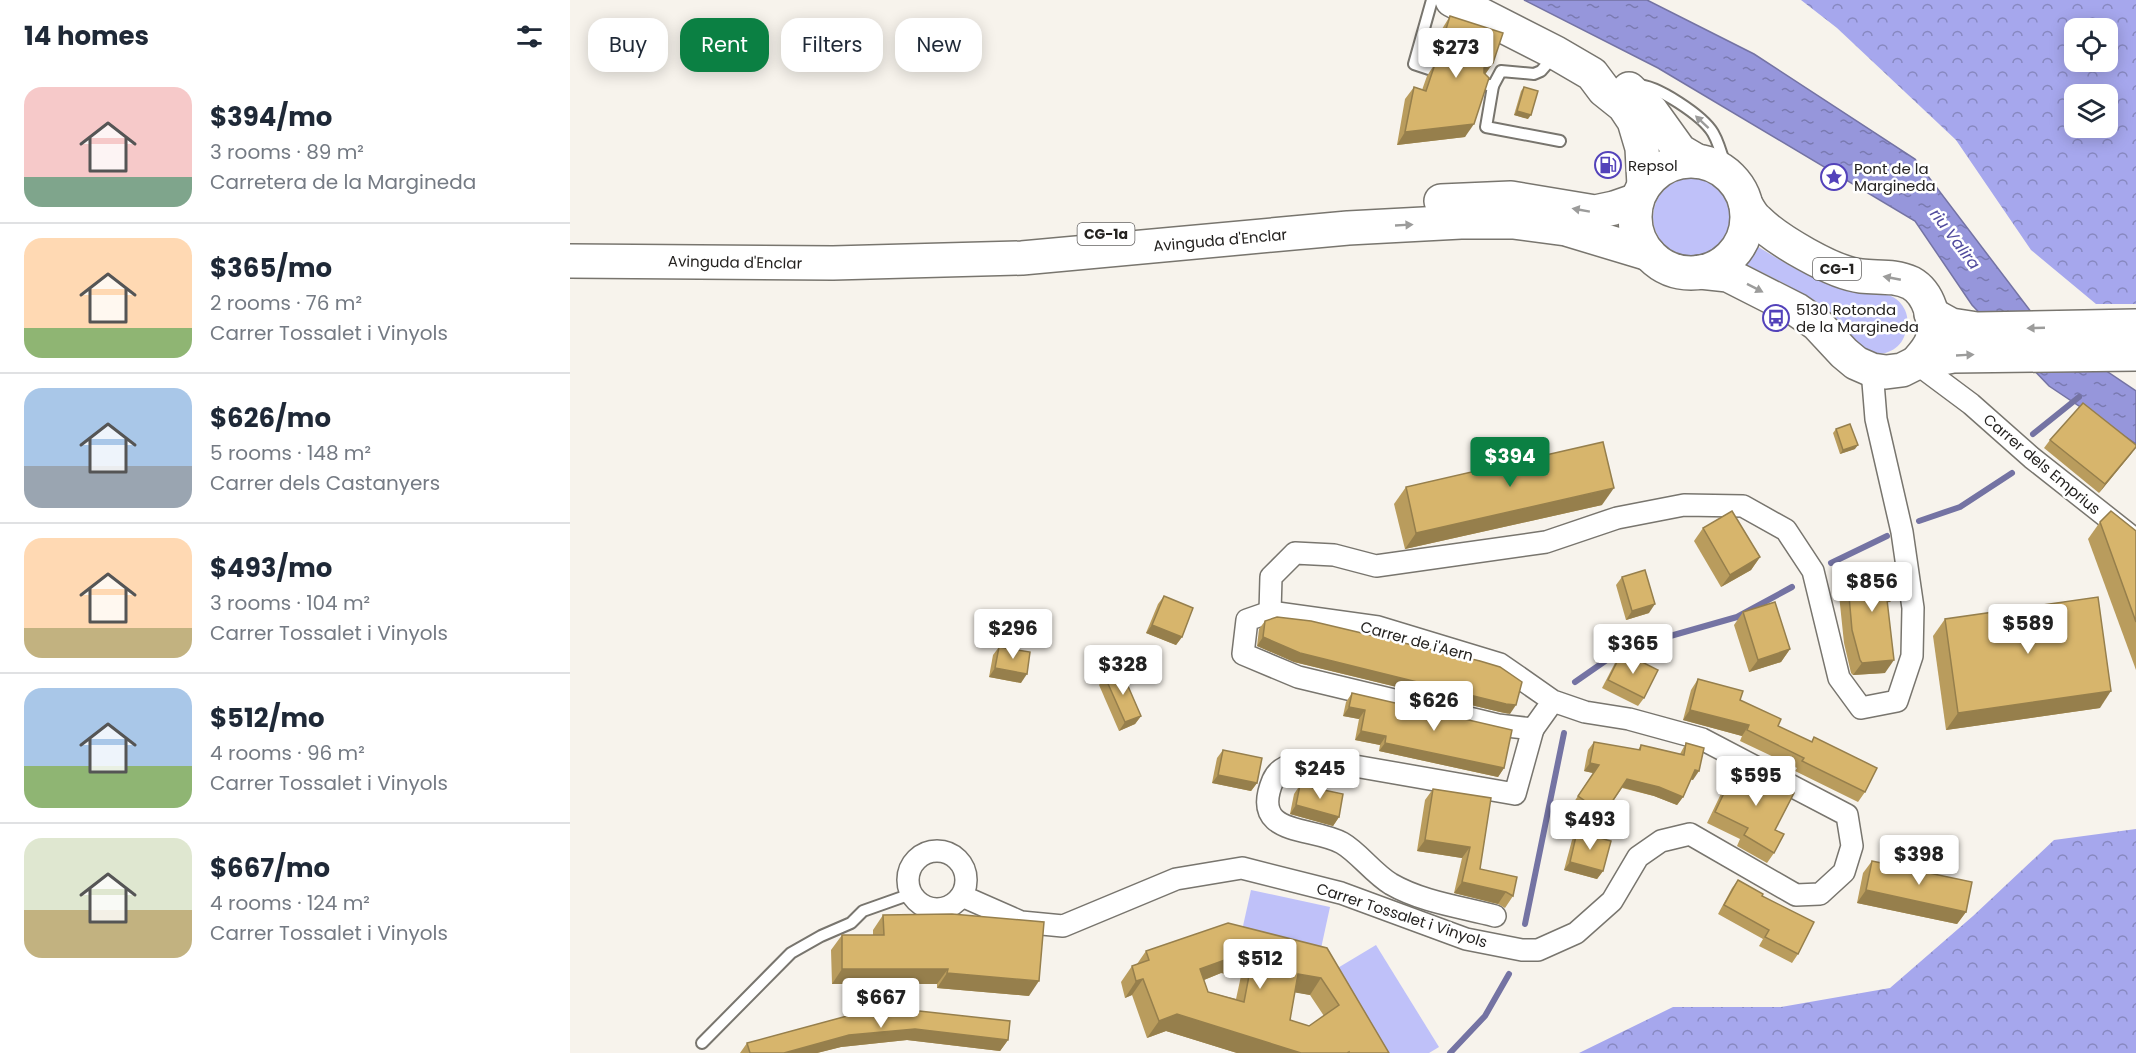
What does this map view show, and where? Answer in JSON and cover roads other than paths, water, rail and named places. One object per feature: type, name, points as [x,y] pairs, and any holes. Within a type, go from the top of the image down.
[{"type":"main road","points":[[1452,0],[1593,74],[1612,76],[1653,112],[1680,151],[1697,161]]},
{"type":"main road","points":[[1593,74],[1604,90],[1624,106],[1634,121],[1642,148],[1641,193],[1635,214],[1636,229],[1649,255],[1660,264],[1686,273],[1728,275],[1797,310],[1817,324],[1856,363],[1872,370],[1886,372],[1902,370],[1916,363],[1953,356],[2127,354]]},
{"type":"main road","points":[[1641,193],[1654,174],[1682,161],[1697,161],[1713,165],[1727,173]]},
{"type":"main road","name":"CG-1","points":[[1727,173],[1738,185],[1746,205],[1755,218],[1772,234],[1843,272],[1861,276],[1898,278],[1913,284],[1923,295],[1931,314]]},
{"type":"main road","name":"Avinguda d'Enclar","points":[[570,240],[989,241],[1081,236],[1404,203],[1511,198],[1595,212],[1614,208],[1641,193]]},
{"type":"main road","points":[[1700,272],[1719,265],[1735,252],[1745,233],[1746,205]]},
{"type":"main road","name":"Avinguda d'Enclar","points":[[570,261],[833,263],[1022,258],[1336,229],[1461,222],[1513,222],[1566,229],[1649,255]]},
{"type":"main road","points":[[1931,314],[1951,325],[1977,329],[2136,326]]},
{"type":"main road","points":[[1916,363],[1927,351],[1932,339],[1931,314]]},
{"type":"street","name":"Carrer dels Emprius","points":[[1916,363],[1971,404],[2032,458],[2136,540]]},
{"type":"street","points":[[1533,729],[1498,724],[1298,677],[1243,654],[1247,620],[1270,612],[1271,577],[1295,553],[1334,555],[1376,566],[1546,542],[1617,518],[1684,505],[1743,506],[1786,530],[1813,571],[1839,678],[1861,708],[1897,701],[1912,656],[1913,608],[1902,532],[1876,419],[1872,370]]},
{"type":"street","name":"Carrer de i'Aern","points":[[1270,612],[1378,627],[1500,664],[1553,700]]},
{"type":"street","points":[[1495,916],[1416,896],[1390,884],[1344,843],[1289,828],[1275,820],[1267,808],[1267,799],[1274,777],[1288,767],[1302,762],[1326,761],[1515,794],[1533,729],[1553,700]]},
{"type":"street","name":"Carrer Tossalet i Vinyols","points":[[962,896],[1021,922],[1063,926],[1176,879],[1242,868],[1341,893],[1466,939],[1522,950],[1538,950],[1576,933],[1611,901],[1638,857],[1661,840],[1690,834],[1796,896],[1820,894],[1844,872],[1852,846],[1847,815],[1702,739],[1629,719],[1586,712],[1553,700]]},
{"type":"street","points":[[934,851],[952,855],[959,861],[966,878],[962,896],[946,908],[926,907],[911,894],[908,885],[912,866],[917,859],[934,851]]},
{"type":"lane","points":[[1429,69],[1414,64],[1432,0]]},
{"type":"lane","points":[[1556,53],[1541,71],[1534,74],[1501,71],[1493,86],[1486,127],[1560,141]]},
{"type":"lane","points":[[1482,83],[1493,86]]},
{"type":"lane","points":[[1624,85],[1642,84],[1655,89],[1704,120],[1713,132],[1727,173]]},
{"type":"lane","points":[[702,1043],[791,953],[821,936],[850,924],[863,911],[911,894]]},
{"type":"water","name":"riu Valira","points":[[1524,0],[1647,0],[1754,54],[1915,159],[2044,329],[2136,391],[2136,444],[2049,386],[1972,305],[1915,221],[1658,68]]},
{"type":"waterway","points":[[2033,434],[2079,397]]},
{"type":"waterway","points":[[1919,521],[1960,507],[2012,473]]},
{"type":"waterway","points":[[1831,563],[1887,536]]},
{"type":"waterway","points":[[1575,682],[1621,650],[1737,617],[1792,587]]},
{"type":"waterway","points":[[1525,924],[1564,733]]},
{"type":"waterway","points":[[1450,1053],[1485,1016],[1509,974]]},
{"type":"place","name":"Repsol","points":[[1608,165]]},
{"type":"place","name":"Pont de la Margineda","points":[[1834,177]]},
{"type":"place","name":"5130 Rotonda de la Margineda","points":[[1776,318]]}]
